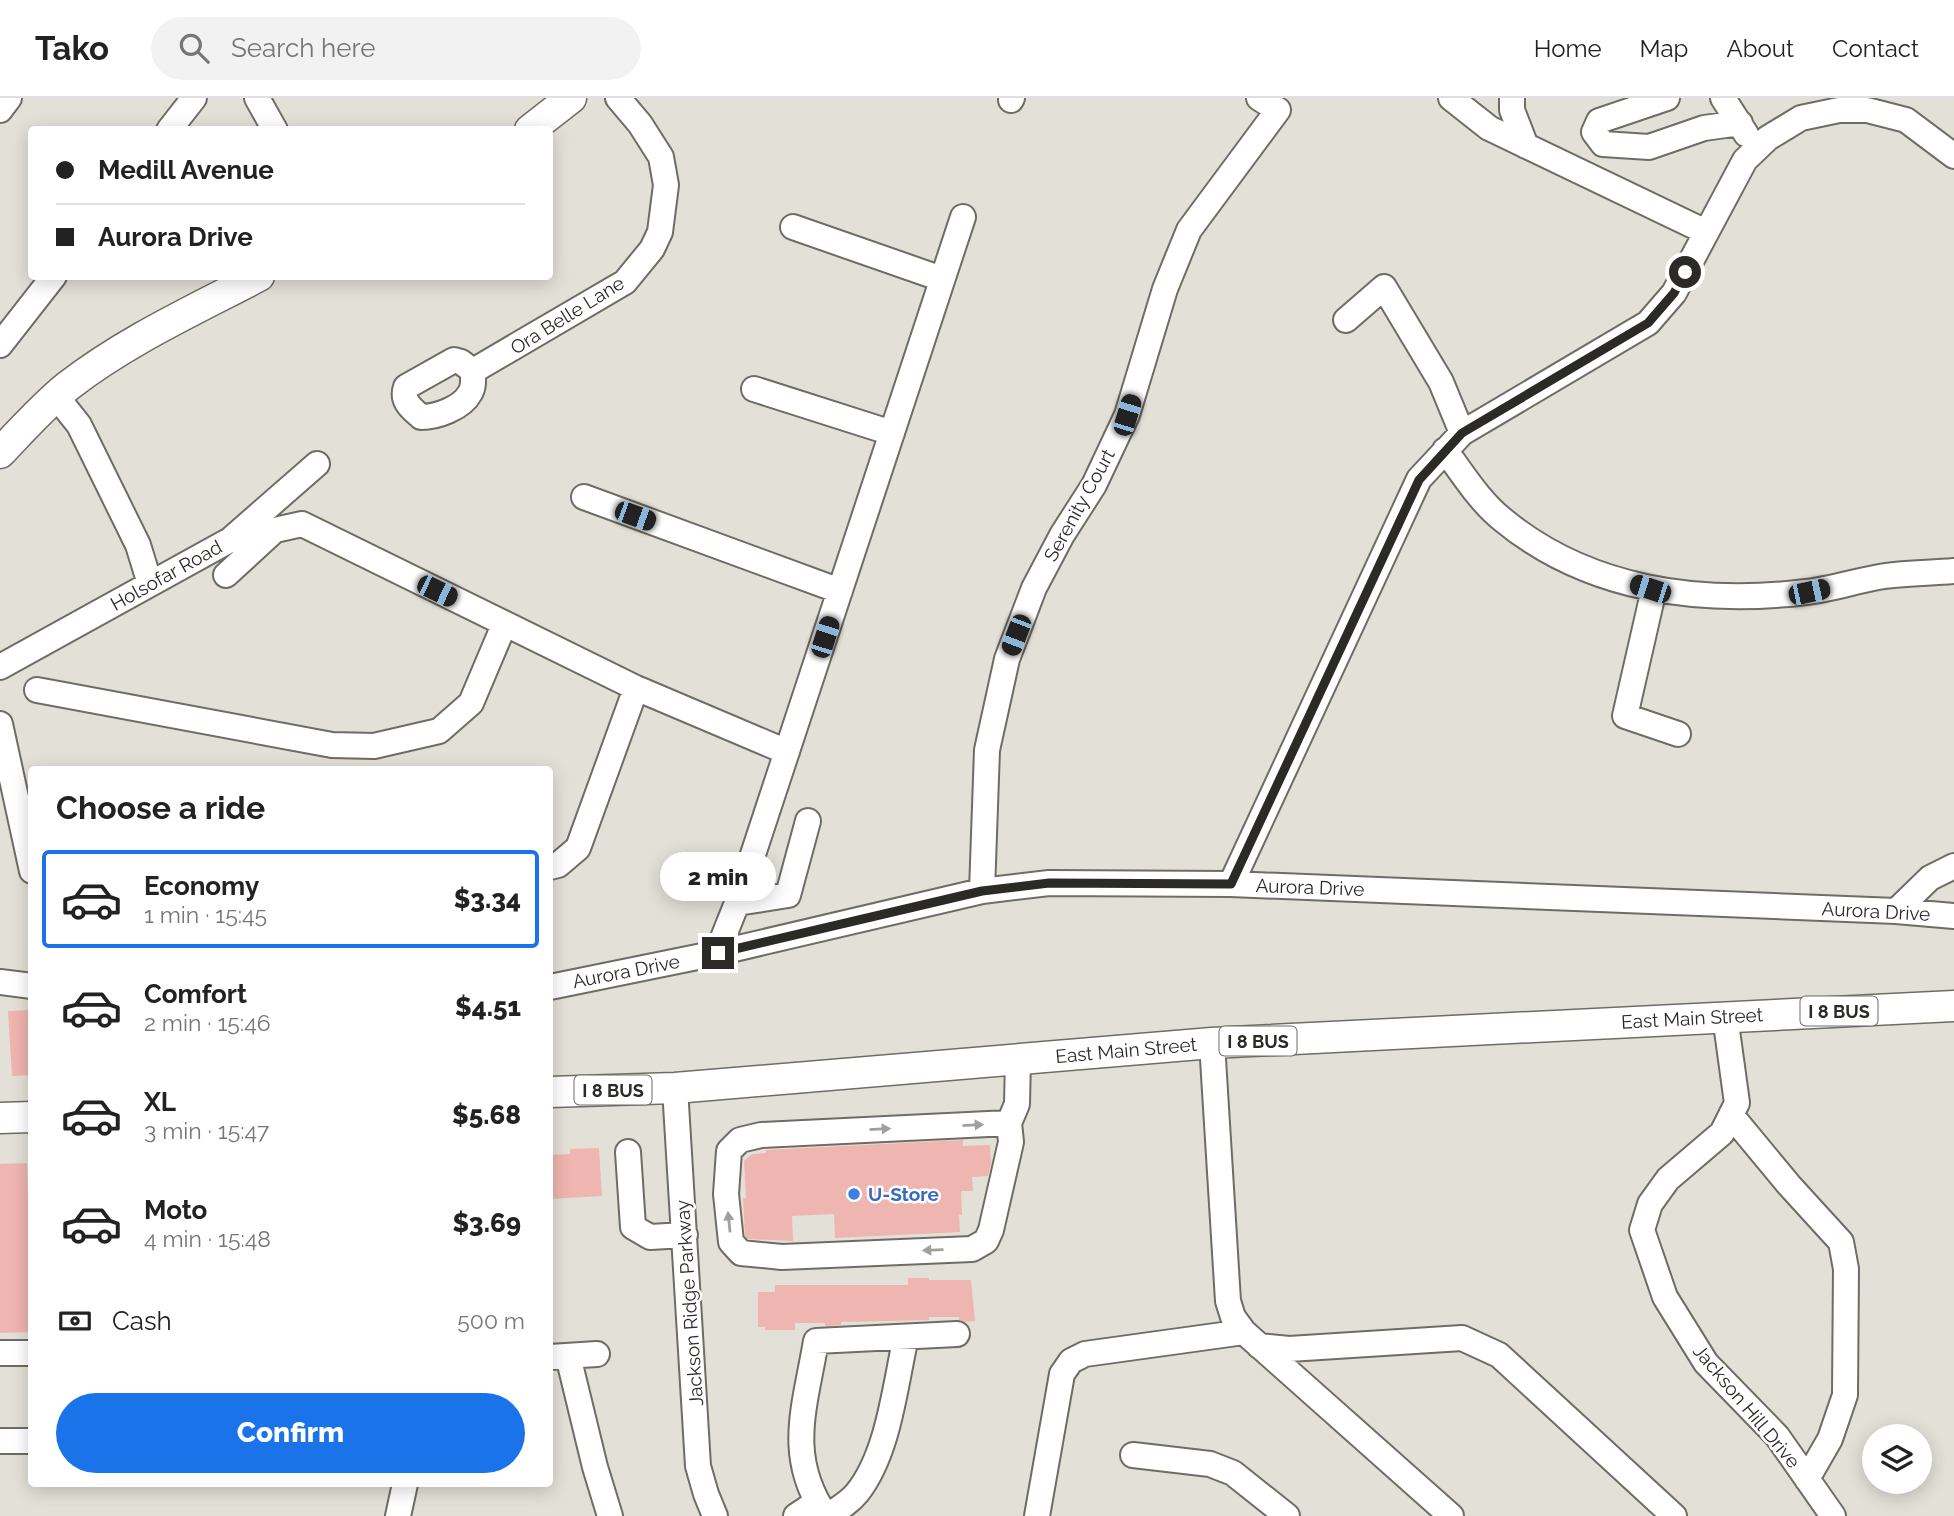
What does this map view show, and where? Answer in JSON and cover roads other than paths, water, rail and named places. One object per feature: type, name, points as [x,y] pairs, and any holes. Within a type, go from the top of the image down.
[{"type":"main road","points":[[535,126],[571,98]]},
{"type":"main road","points":[[0,453],[37,413],[69,385],[131,343],[251,280]]},
{"type":"main road","name":"East Main Street","points":[[553,1092],[675,1088],[1212,1043],[1954,1006]]},
{"type":"main road","points":[[0,1118],[28,1117]]},
{"type":"street","points":[[0,110],[9,98]]},
{"type":"street","points":[[172,126],[194,98]]},
{"type":"street","points":[[257,98],[273,126]]},
{"type":"street","name":"Ora Belle Lane","points":[[473,371],[625,282],[652,249],[660,232],[666,185],[661,157],[640,124],[618,98]]},
{"type":"street","points":[[1451,98],[1474,107],[1489,128],[1706,232]]},
{"type":"street","points":[[1512,98],[1512,110],[1526,146]]},
{"type":"street","points":[[1667,98],[1599,121],[1594,132],[1603,144],[1649,147],[1704,128],[1740,123]]},
{"type":"street","points":[[1723,98],[1756,149]]},
{"type":"street","name":"Serenity Court","points":[[982,891],[987,750],[1007,659],[1034,588],[1062,535],[1094,485],[1127,415],[1164,289],[1189,230],[1269,104]]},
{"type":"street","points":[[1231,884],[1419,480],[1453,442],[1648,323],[1674,293],[1745,160],[1768,138],[1814,107],[1867,110],[1885,106],[1954,156]]},
{"type":"street","points":[[718,953],[737,903],[963,217]]},
{"type":"street","points":[[793,227],[942,279]]},
{"type":"street","points":[[0,345],[51,280]]},
{"type":"street","points":[[1346,320],[1384,288],[1441,382],[1453,442],[1480,498],[1503,520],[1563,561],[1654,589],[1704,596],[1762,596],[1809,592],[1884,576],[1954,571]]},
{"type":"street","points":[[754,389],[892,433]]},
{"type":"street","points":[[56,396],[79,425],[138,545],[149,584]]},
{"type":"street","name":"Holsofar Road","points":[[0,667],[230,540],[317,464]]},
{"type":"street","points":[[584,497],[840,591]]},
{"type":"street","points":[[226,575],[275,530],[302,524],[636,688],[787,752]]},
{"type":"street","points":[[1654,589],[1625,716],[1678,734]]},
{"type":"street","points":[[37,690],[332,745],[374,746],[439,731],[471,703],[504,625]]},
{"type":"street","points":[[553,866],[578,848],[636,688]]},
{"type":"street","points":[[0,724],[28,853]]},
{"type":"street","points":[[737,903],[788,895],[808,821]]},
{"type":"street","points":[[1896,911],[1930,878],[1954,866]]},
{"type":"street","name":"Aurora Drive","points":[[553,986],[718,953],[982,891],[1049,883],[1231,884],[1896,911],[1954,916]]},
{"type":"street","points":[[0,982],[28,986]]},
{"type":"street","points":[[1725,1016],[1737,1102],[1731,1115],[1841,1242],[1846,1269],[1845,1395],[1830,1439],[1807,1479]]},
{"type":"street","points":[[1212,1043],[1228,1301],[1233,1317],[1251,1339],[1451,1516]]},
{"type":"street","points":[[1009,1123],[761,1135],[740,1140],[729,1151],[726,1194],[731,1242],[741,1253],[782,1257],[972,1249],[986,1241],[991,1230],[1011,1142],[1009,1123],[1017,1104],[1018,1059]]},
{"type":"street","name":"Jackson Ridge Parkway","points":[[675,1088],[698,1466],[715,1516]]},
{"type":"street","name":"Jackson Hill Drive","points":[[1731,1115],[1722,1133],[1668,1179],[1650,1204],[1642,1230],[1665,1297],[1706,1363],[1777,1436],[1833,1516]]},
{"type":"street","points":[[628,1152],[633,1227],[650,1237],[685,1235]]},
{"type":"street","points":[[823,1512],[808,1487],[801,1451],[816,1341],[957,1334]]},
{"type":"street","points":[[796,1516],[823,1512],[856,1494],[877,1456],[885,1433],[906,1337]]},
{"type":"street","points":[[1037,1516],[1062,1374],[1071,1361],[1085,1354],[1251,1339],[1289,1349],[1462,1338],[1499,1355],[1674,1516]]},
{"type":"street","points":[[0,1353],[28,1353]]},
{"type":"street","points":[[597,1354],[559,1357],[610,1516]]},
{"type":"street","points":[[0,1441],[28,1441]]},
{"type":"street","points":[[1133,1455],[1210,1464],[1233,1474],[1287,1516]]},
{"type":"street","points":[[398,1516],[404,1487]]},
{"type":"place","name":"U-Store","points":[[854,1194]]}]
